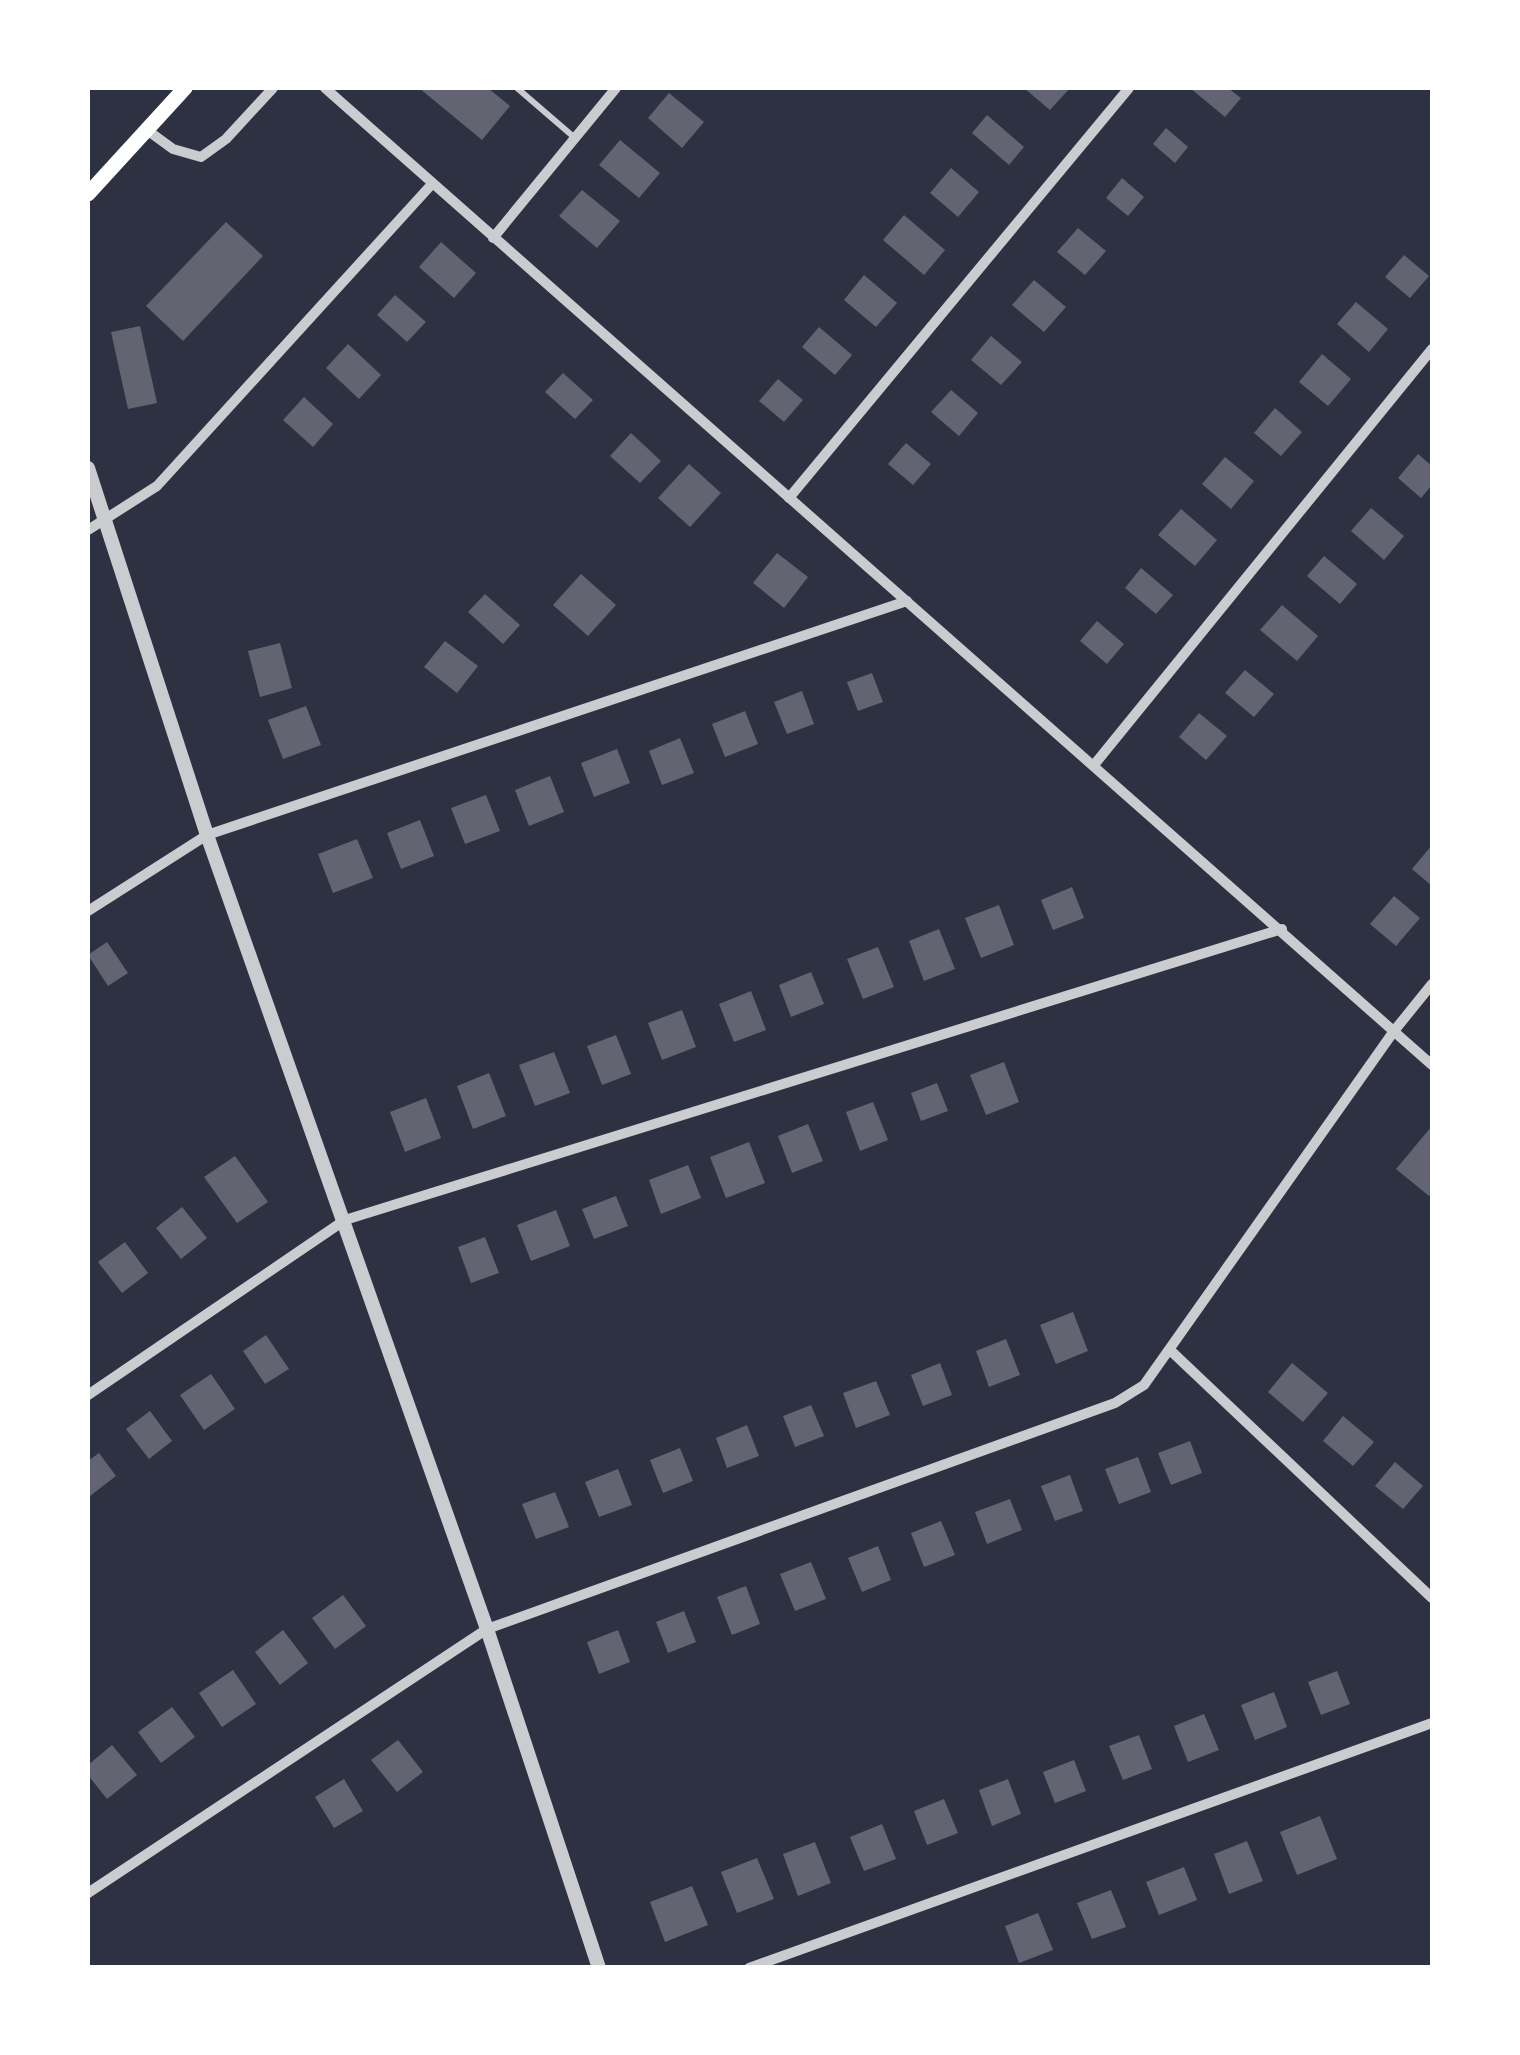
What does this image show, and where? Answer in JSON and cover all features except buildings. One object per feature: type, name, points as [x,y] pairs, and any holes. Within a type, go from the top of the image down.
[{"type":"main road","points":[[88,194],[184,88]]},
{"type":"street","points":[[148,130],[173,149],[200,157],[226,140],[273,88]]},
{"type":"street","points":[[324,88],[1282,929],[1432,1066]]},
{"type":"street","points":[[493,238],[616,88]]},
{"type":"street","points":[[789,498],[1128,88]]},
{"type":"street","points":[[88,530],[158,486],[432,184]]},
{"type":"street","points":[[1094,765],[1432,349]]},
{"type":"street","points":[[88,468],[208,835],[487,1630],[599,1968]]},
{"type":"street","points":[[88,911],[208,835],[907,601]]},
{"type":"street","points":[[88,1395],[345,1220],[1282,929]]},
{"type":"street","points":[[88,1893],[487,1630],[1115,1402],[1144,1385],[1394,1030],[1432,984]]},
{"type":"street","points":[[1170,1350],[1432,1598]]},
{"type":"street","points":[[748,1968],[1432,1723]]},
{"type":"lane","points":[[517,88],[574,138]]}]
